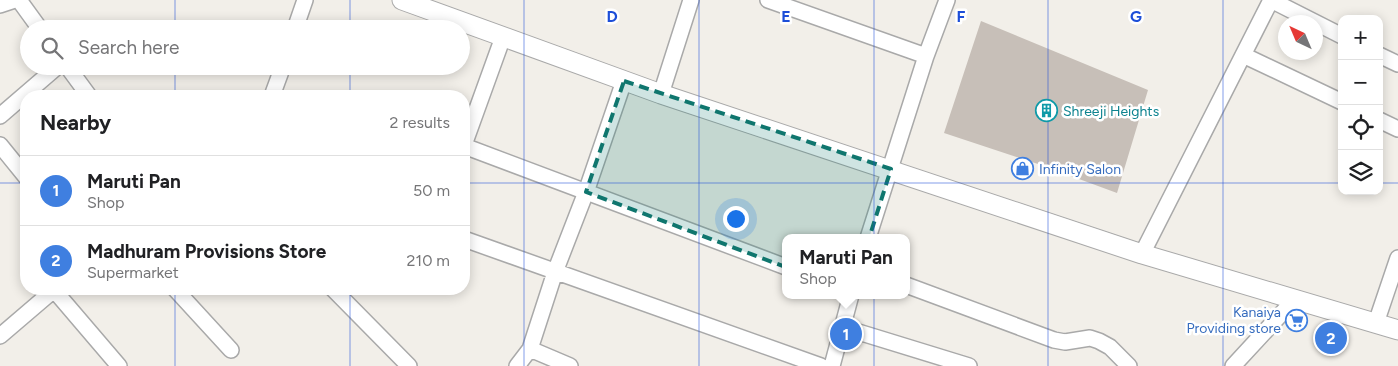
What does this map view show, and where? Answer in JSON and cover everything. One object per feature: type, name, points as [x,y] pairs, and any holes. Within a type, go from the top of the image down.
[{"type":"street","points":[[0,5],[14,0]]},
{"type":"street","points":[[19,0],[33,20]]},
{"type":"street","points":[[298,20],[305,0]]},
{"type":"street","points":[[402,0],[458,20]]},
{"type":"street","points":[[661,94],[691,0]]},
{"type":"street","points":[[768,0],[926,56]]},
{"type":"street","points":[[869,234],[926,56],[947,0]]},
{"type":"street","points":[[1142,254],[1271,0],[1338,34]]},
{"type":"street","points":[[470,24],[661,94],[1142,254],[1398,330]]},
{"type":"street","points":[[470,129],[503,36]]},
{"type":"street","points":[[1243,55],[1338,100]]},
{"type":"street","points":[[1383,57],[1398,64]]},
{"type":"street","points":[[30,90],[48,75]]},
{"type":"street","points":[[74,75],[85,90]]},
{"type":"street","points":[[274,90],[280,75]]},
{"type":"street","points":[[516,366],[530,349],[555,272],[586,192],[624,81]]},
{"type":"street","points":[[0,116],[20,99]]},
{"type":"street","points":[[1383,122],[1398,129]]},
{"type":"street","points":[[0,145],[20,169]]},
{"type":"street","points":[[470,148],[782,266]]},
{"type":"street","points":[[470,241],[821,366]]},
{"type":"street","points":[[1376,323],[1398,258]]},
{"type":"street","points":[[910,286],[1054,340],[1065,342],[1090,338],[1099,341],[1110,347],[1129,366]]},
{"type":"street","points":[[0,336],[48,295]]},
{"type":"street","points":[[60,295],[119,366]]},
{"type":"street","points":[[181,295],[231,350]]},
{"type":"street","points":[[339,295],[409,366]]},
{"type":"street","points":[[832,366],[850,299]]},
{"type":"street","points":[[1233,366],[1295,299]]},
{"type":"street","points":[[842,327],[969,366]]},
{"type":"street","points":[[530,349],[570,366]]},
{"type":"highlighted area","points":[[624,81],[891,169],[852,292],[586,192]]},
{"type":"building","name":"Shreeji Heights","points":[[981,21],[1148,90],[1117,193],[1041,165],[944,133]]},
{"type":"place","name":"Shreeji Heights","points":[[1047,111]]},
{"type":"place","name":"Infinity Salon","points":[[1023,169]]},
{"type":"place","name":"Kanaiya Providing store","points":[[1297,320]]},
{"type":"place","name":"Maruti Pan","points":[[846,334]]},
{"type":"place","name":"Madhuram Provisions Store","points":[[1331,338]]}]
